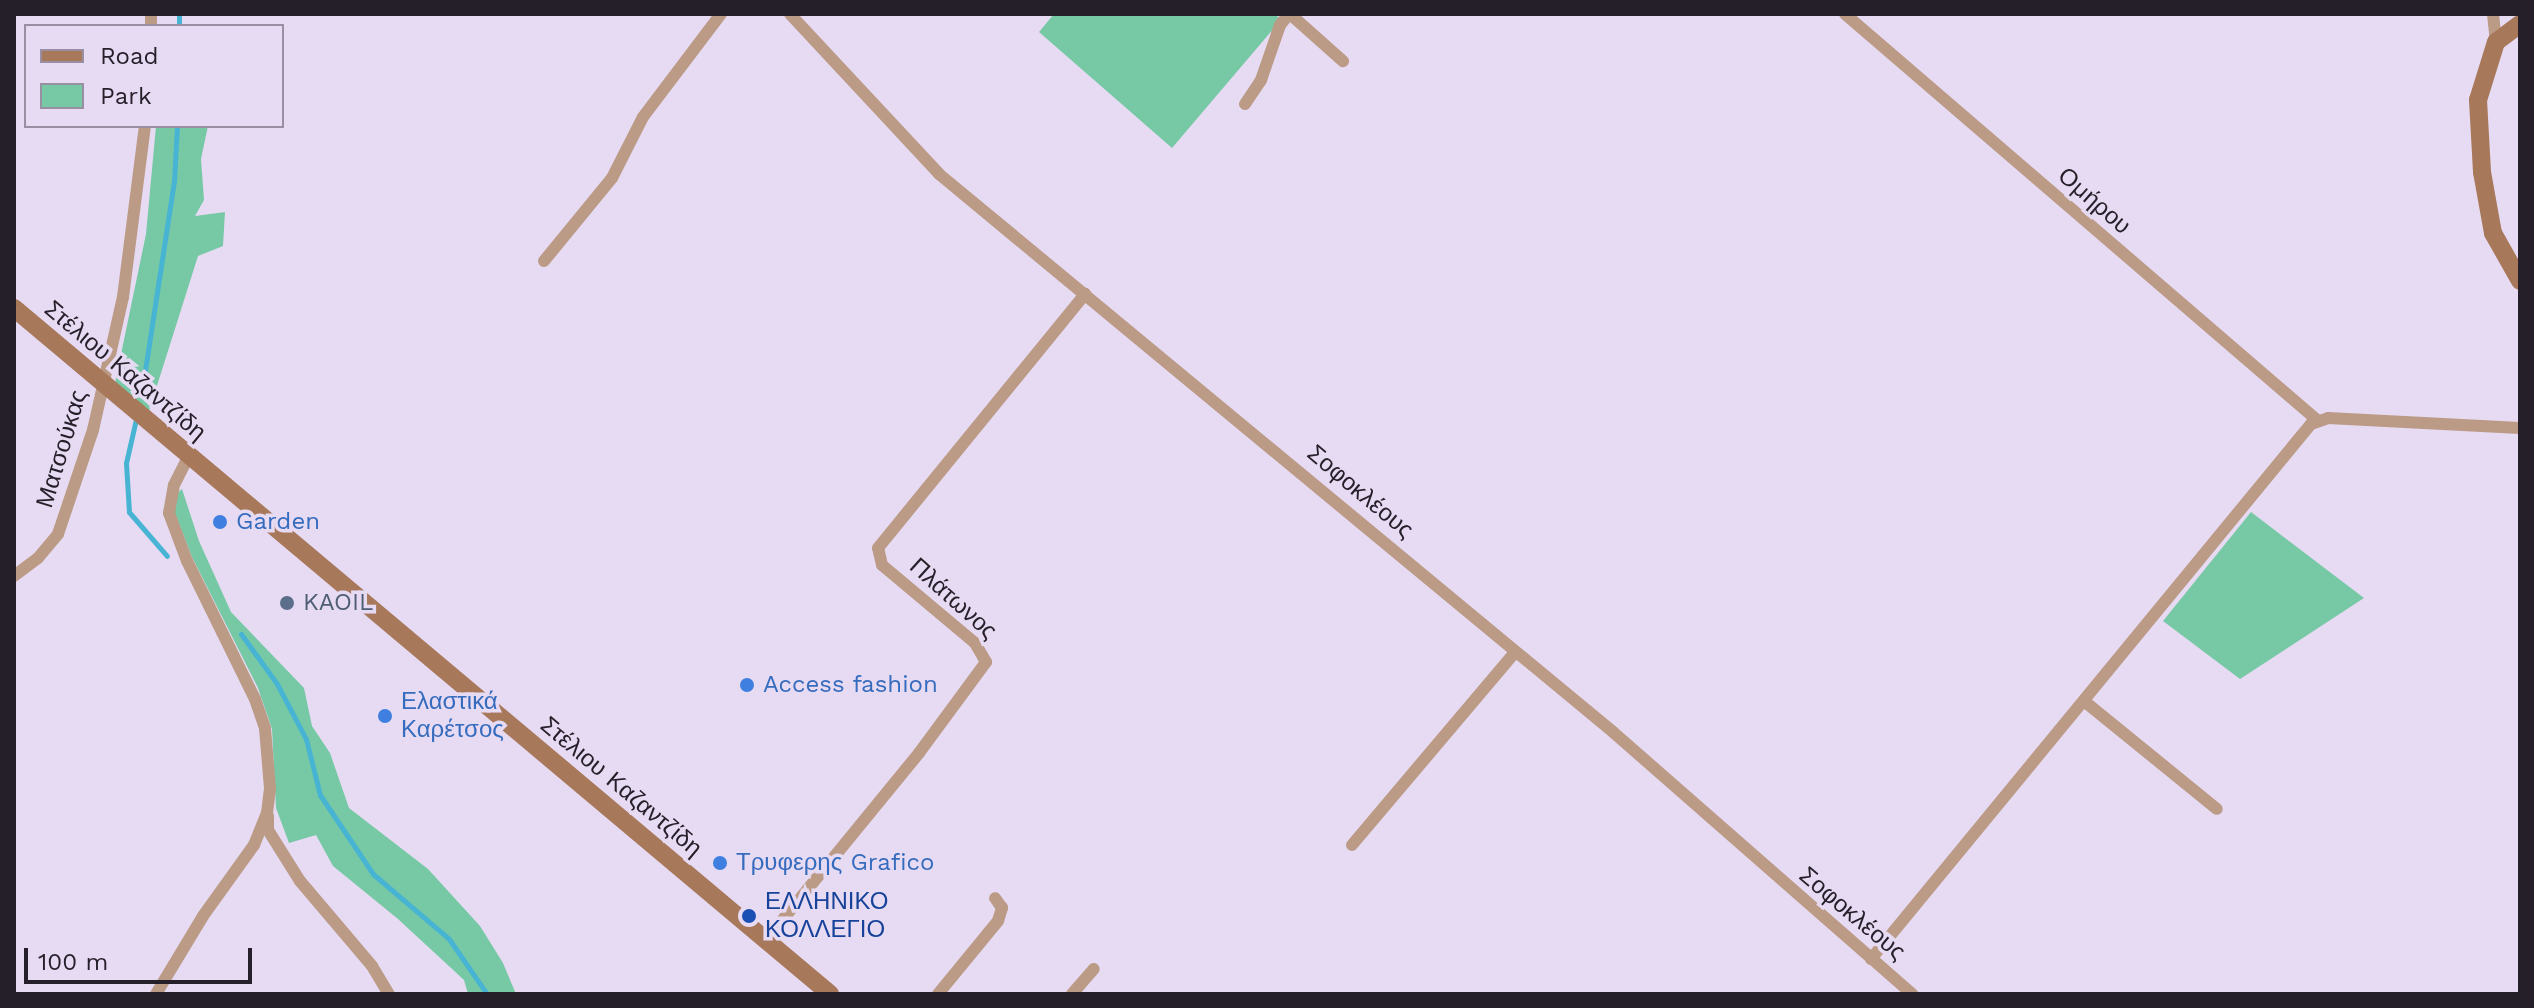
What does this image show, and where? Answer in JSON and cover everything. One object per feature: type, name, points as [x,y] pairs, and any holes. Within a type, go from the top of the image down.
[{"type":"main road","points":[[2520,24],[2496,42],[2478,100],[2482,172],[2493,233],[2520,281]]},
{"type":"main road","name":"Στέλιου Καζαντζίδη","points":[[14,308],[104,387],[830,994]]},
{"type":"street","points":[[544,261],[612,178],[643,117],[721,14]]},
{"type":"street","name":"Σοφοκλέους","points":[[790,14],[921,157],[1515,652],[1912,994]]},
{"type":"street","points":[[1245,104],[1261,80],[1280,25],[1290,14],[1343,61]]},
{"type":"street","name":"Ομήρου","points":[[1845,14],[2317,420]]},
{"type":"street","points":[[2493,14],[2496,42]]},
{"type":"street","name":"Ματσούκας","points":[[14,576],[46,550],[63,524],[104,387],[131,250],[145,128]]},
{"type":"street","name":"Πλάτωνος","points":[[766,940],[919,753],[986,662],[975,643],[882,565],[878,548],[1085,294]]},
{"type":"street","points":[[1871,959],[2304,431],[2317,420],[2520,428]]},
{"type":"street","points":[[189,456],[174,485],[169,513],[187,561],[255,699],[265,728],[269,755],[268,830],[300,881],[372,966],[389,994]]},
{"type":"street","points":[[1352,845],[1515,652]]},
{"type":"street","points":[[2084,701],[2217,809]]},
{"type":"street","points":[[156,994],[203,916],[254,845],[267,813]]},
{"type":"street","points":[[938,994],[998,921],[1002,908],[995,898]]},
{"type":"street","points":[[1072,994],[1094,969]]},
{"type":"green space","points":[[1054,14],[1275,14],[1281,20],[1172,148],[1039,32]]},
{"type":"green space","points":[[156,128],[208,128],[201,159],[204,200],[195,216],[225,212],[223,246],[198,256],[149,411],[115,383],[146,234]]},
{"type":"green space","points":[[182,489],[199,541],[231,612],[304,688],[312,726],[330,753],[349,808],[428,869],[480,926],[503,963],[516,994],[468,994],[464,980],[398,919],[333,866],[316,835],[289,843],[276,808],[272,729],[258,688],[192,557],[174,511],[175,495]]},
{"type":"green space","points":[[2251,512],[2364,598],[2240,679],[2163,621]]},
{"type":"waterway","points":[[179,14],[179,24]]},
{"type":"waterway","points":[[142,390],[174,181],[177,128]]},
{"type":"waterway","points":[[136,419],[126,463],[129,512],[167,556]]},
{"type":"waterway","points":[[241,634],[277,684],[306,739],[320,795],[373,874],[449,939],[487,994]]},
{"type":"place","name":"Garden","points":[[220,522]]},
{"type":"place","name":"KAOIL","points":[[287,603]]},
{"type":"place","name":"Access fashion","points":[[747,685]]},
{"type":"place","name":"Ελαστικά Καρέτσος","points":[[385,716]]},
{"type":"place","name":"Τρυφερης Grafico","points":[[720,863]]},
{"type":"place","name":"ΕΛΛΗΝΙΚΟ ΚΟΛΛΕΓΙΟ","points":[[749,916]]}]
